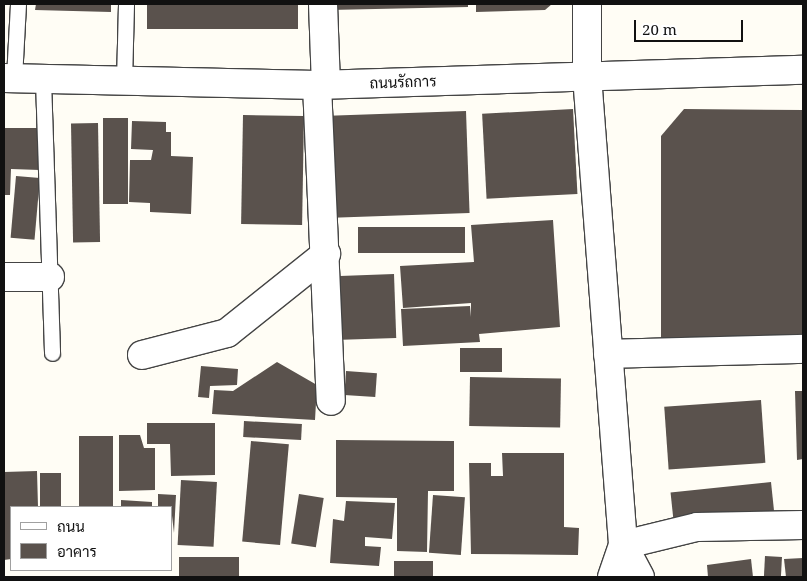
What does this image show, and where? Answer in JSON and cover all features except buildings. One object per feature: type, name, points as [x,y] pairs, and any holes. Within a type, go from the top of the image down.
[{"type":"street","points":[[323,4],[321,85],[331,401]]},
{"type":"street","points":[[586,4],[587,76],[623,545],[612,577]]},
{"type":"street","name":"ถนนรัถการ","points":[[9,78],[321,85],[803,70]]},
{"type":"street","points":[[142,356],[227,333],[326,254]]},
{"type":"street","points":[[4,277],[50,277]]},
{"type":"street","points":[[608,354],[803,350]]},
{"type":"street","points":[[623,545],[697,527],[803,525]]},
{"type":"street","points":[[623,545],[640,577]]},
{"type":"lane","points":[[9,78],[18,4]]},
{"type":"lane","points":[[124,81],[126,4]]},
{"type":"lane","points":[[43,80],[52,353]]}]
